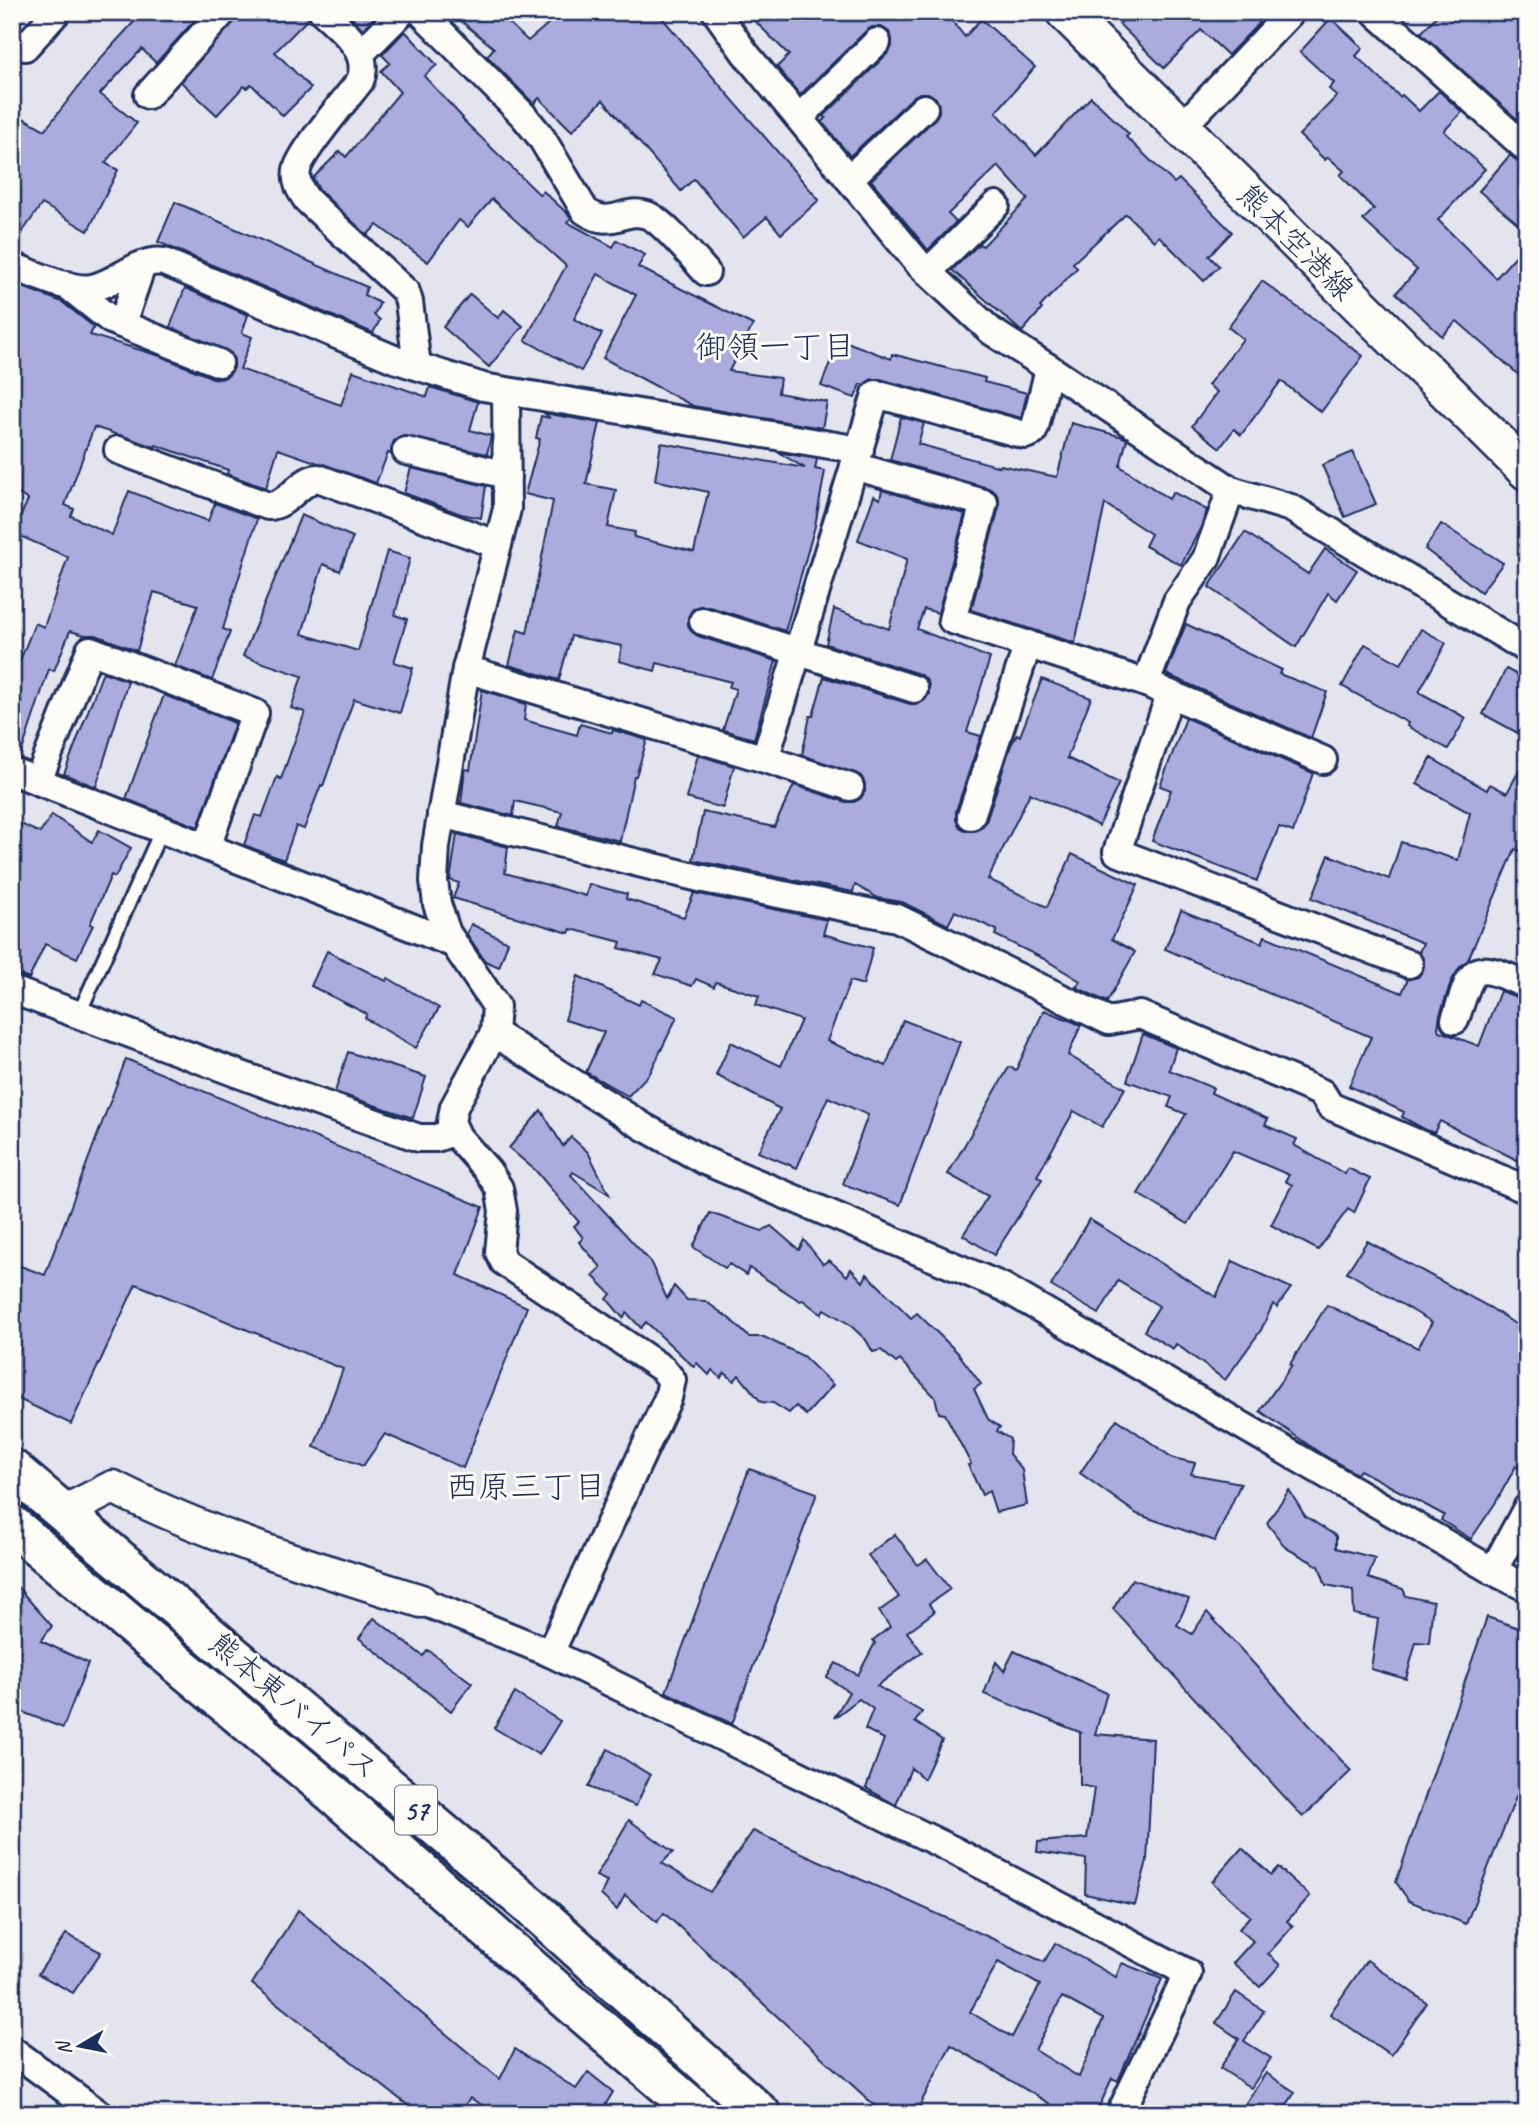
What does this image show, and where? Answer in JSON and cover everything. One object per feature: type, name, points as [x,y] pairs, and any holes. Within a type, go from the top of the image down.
[{"type":"highway","name":"熊本東バイパス","points":[[12,1469],[530,1906],[761,2114]]},
{"type":"highway","name":"熊本東バイパス","points":[[12,1525],[338,1798],[700,2114]]},
{"type":"main road","name":"熊本空港線","points":[[1065,12],[1527,471]]},
{"type":"street","points":[[25,47],[57,12]]},
{"type":"street","points":[[148,95],[223,12]]},
{"type":"street","points":[[323,12],[361,53],[364,68],[362,77],[304,155],[298,166],[297,182],[307,200],[406,292],[410,302],[417,366]]},
{"type":"street","points":[[361,53],[402,12]]},
{"type":"street","points":[[421,12],[523,115],[541,137],[585,211],[594,218],[604,220],[635,214],[654,218],[706,272]]},
{"type":"street","points":[[716,12],[745,53],[929,272],[991,331],[1231,490],[1291,508],[1527,649]]},
{"type":"street","points":[[1181,128],[1291,12]]},
{"type":"street","points":[[1376,12],[1527,149]]},
{"type":"street","points":[[799,118],[877,42]]},
{"type":"street","points":[[849,179],[924,108]]},
{"type":"street","points":[[929,272],[996,205]]},
{"type":"street","points":[[12,266],[66,285],[91,288],[108,283],[142,265],[155,261],[164,262],[361,346],[483,387],[857,458],[984,503],[952,620],[1146,683],[1324,760]]},
{"type":"street","points":[[122,324],[142,265]]},
{"type":"street","points":[[66,285],[111,320],[219,363]]},
{"type":"street","points":[[765,759],[876,394],[1025,435],[1035,427],[1049,368]]},
{"type":"street","points":[[506,391],[507,509],[466,668],[436,846],[434,881],[440,913],[452,943],[496,1006],[494,1033],[451,1116],[454,1132],[499,1188],[503,1211],[499,1252],[504,1262],[663,1369],[672,1380],[668,1398],[550,1653]]},
{"type":"street","points":[[118,450],[268,506],[277,505],[306,483],[318,478],[498,545]]},
{"type":"street","points":[[405,451],[507,475]]},
{"type":"street","points":[[1146,683],[1180,595],[1206,559],[1231,490]]},
{"type":"street","points":[[703,621],[914,689]]},
{"type":"street","points":[[971,816],[1028,644]]},
{"type":"street","points":[[38,781],[90,650],[256,713],[207,847]]},
{"type":"street","points":[[466,668],[850,787]]},
{"type":"street","points":[[1170,694],[1117,852],[1409,964]]},
{"type":"street","points":[[12,771],[452,943]]},
{"type":"street","points":[[441,814],[699,878],[897,918],[1109,1021],[1140,1015],[1322,1093],[1330,1106],[1527,1190]]},
{"type":"street","points":[[1455,1020],[1469,980],[1479,971],[1492,970],[1527,985]]},
{"type":"street","points":[[12,990],[419,1138],[436,1139],[454,1132]]},
{"type":"street","points":[[494,1033],[644,1127],[705,1161],[1003,1287],[1493,1571],[1527,1588]]},
{"type":"street","points":[[64,1512],[113,1487],[162,1512],[267,1553],[421,1601],[550,1653],[941,1844],[1188,1973],[1120,2114]]},
{"type":"street","points":[[1493,1571],[1527,1508]]},
{"type":"street","points":[[12,2050],[99,2114]]},
{"type":"lane","points":[[78,1016],[162,830]]},
{"type":"building","points":[[143,12],[202,12],[156,63],[142,49],[100,94],[137,123],[105,163],[118,170],[88,231],[42,204],[12,247],[12,112],[45,130],[100,59]]},
{"type":"building","points":[[241,12],[308,12],[309,18],[275,52],[311,88],[283,116],[251,84],[247,88],[244,86],[217,115],[181,82]]},
{"type":"building","points":[[346,12],[379,12],[363,29]]},
{"type":"building","points":[[450,12],[497,12],[528,41],[562,12],[657,12],[819,200],[781,234],[767,217],[743,237],[694,179],[681,191],[603,100],[572,131],[539,98],[534,104],[487,56],[494,48]]},
{"type":"building","points":[[746,12],[945,12],[965,37],[981,19],[1035,67],[996,112],[1036,155],[1091,97],[1129,134],[1126,137],[1174,183],[1179,179],[1232,232],[1209,256],[1219,266],[1204,281],[1159,236],[1154,241],[1126,214],[1073,263],[1077,268],[1040,307],[1042,309],[1022,332],[952,270],[979,244],[983,246],[1028,199],[998,166],[948,214],[956,222],[928,250],[871,180],[935,119],[939,112],[936,98],[928,93],[914,96],[850,156],[822,122],[826,118],[824,116],[888,53],[892,47],[889,32],[881,27],[867,30],[800,95],[777,67],[789,55]]},
{"type":"building","points":[[1131,12],[1252,12],[1261,21],[1228,55],[1201,30],[1164,68],[1119,24]]},
{"type":"building","points":[[1440,12],[1516,12],[1527,22],[1527,128],[1421,33]]},
{"type":"building","points":[[1331,18],[1363,48],[1356,56],[1419,111],[1439,91],[1462,112],[1444,131],[1485,169],[1438,220],[1496,278],[1527,243],[1527,382],[1457,321],[1442,336],[1396,293],[1417,270],[1363,220],[1374,209],[1340,175],[1344,171],[1328,157],[1325,160],[1299,135],[1337,96],[1329,89],[1334,83],[1300,52]]},
{"type":"building","points":[[405,31],[437,65],[424,76],[462,119],[540,195],[543,191],[568,214],[571,218],[567,222],[613,247],[617,240],[645,255],[638,267],[753,325],[729,371],[780,378],[778,393],[827,402],[822,428],[693,406],[603,358],[636,295],[598,274],[574,319],[602,334],[581,371],[525,340],[566,266],[492,199],[468,227],[459,220],[428,262],[377,225],[367,235],[319,190],[313,178],[340,151],[346,157],[400,92],[381,71],[390,63],[382,55]]},
{"type":"building","points":[[1510,155],[1527,164],[1527,231],[1479,191]]},
{"type":"building","points":[[175,202],[367,287],[364,295],[380,303],[374,315],[380,320],[373,333],[158,242]]},
{"type":"building","points":[[1262,281],[1363,356],[1321,412],[1281,381],[1241,435],[1234,429],[1220,448],[1192,426],[1217,392],[1208,385],[1243,339],[1228,327]]},
{"type":"building","points":[[12,283],[62,302],[94,327],[90,335],[160,356],[213,378],[228,376],[234,368],[231,353],[170,327],[185,288],[248,315],[242,333],[252,337],[240,369],[341,405],[353,371],[427,397],[430,387],[478,402],[470,430],[491,436],[487,454],[402,436],[394,441],[391,454],[388,453],[376,483],[278,449],[266,488],[227,474],[228,470],[94,427],[65,505],[74,509],[71,516],[112,535],[129,491],[208,521],[215,503],[257,519],[223,629],[230,632],[212,680],[175,666],[198,605],[154,592],[137,651],[96,635],[70,631],[54,671],[49,669],[20,757],[12,756],[12,661],[19,663],[35,623],[44,627],[68,557],[13,533],[28,500],[12,490]]},
{"type":"building","points":[[470,294],[498,318],[504,310],[523,326],[489,367],[443,327]]},
{"type":"building","points":[[839,339],[891,359],[892,354],[985,378],[984,382],[1027,393],[1021,418],[880,379],[860,384],[855,398],[821,386]]},
{"type":"building","points":[[544,413],[600,423],[586,484],[616,490],[608,527],[635,532],[634,537],[694,552],[708,492],[655,480],[661,443],[805,468],[777,452],[817,459],[815,469],[825,471],[815,526],[785,631],[707,606],[693,609],[688,617],[688,625],[698,636],[776,661],[754,739],[723,730],[736,689],[729,687],[731,682],[657,663],[655,671],[619,661],[622,646],[571,636],[559,680],[509,665],[518,630],[527,633],[553,501],[525,494],[540,439],[536,438],[541,416],[550,418]]},
{"type":"building","points":[[901,417],[924,423],[918,444],[1000,467],[1057,477],[1071,423],[1123,437],[1127,439],[1120,466],[1169,499],[1173,492],[1207,510],[1181,565],[1145,546],[1151,534],[1105,504],[1075,643],[971,610],[999,507],[999,498],[988,488],[890,460]]},
{"type":"building","points":[[1353,452],[1376,504],[1345,517],[1322,465]]},
{"type":"building","points":[[411,468],[486,486],[481,518],[461,514],[404,493]]},
{"type":"building","points":[[882,490],[965,514],[938,613],[924,609],[917,629],[990,658],[967,732],[981,736],[956,811],[956,820],[960,827],[965,831],[974,831],[986,822],[1011,745],[1017,734],[1020,736],[1042,679],[1091,698],[1067,758],[1119,783],[1099,826],[1030,793],[988,879],[1047,907],[1072,854],[1138,885],[1112,939],[1135,952],[1107,1002],[1076,987],[1080,981],[1044,959],[995,935],[997,930],[955,911],[948,925],[902,902],[878,898],[855,885],[853,892],[693,860],[703,812],[774,827],[794,785],[846,802],[861,798],[865,784],[861,776],[802,755],[810,716],[813,716],[824,677],[910,704],[918,704],[929,694],[929,685],[919,674],[826,644],[834,609],[889,629],[907,559],[858,540],[874,496],[880,499]]},
{"type":"building","points":[[301,515],[353,537],[340,571],[323,564],[302,634],[358,651],[387,551],[410,558],[395,615],[407,619],[394,662],[413,668],[400,713],[354,699],[323,786],[321,785],[304,829],[296,826],[284,860],[244,845],[255,815],[262,817],[277,777],[281,779],[305,712],[291,708],[302,676],[243,656]]},
{"type":"building","points":[[1441,524],[1503,563],[1481,592],[1425,549]]},
{"type":"building","points":[[1245,532],[1308,574],[1325,549],[1357,570],[1337,600],[1328,593],[1296,647],[1209,587]]},
{"type":"building","points":[[1186,624],[1282,670],[1279,674],[1327,692],[1311,738],[1166,674]]},
{"type":"building","points":[[1421,629],[1446,643],[1419,692],[1466,718],[1448,749],[1342,686],[1365,644],[1401,664]]},
{"type":"building","points":[[1506,669],[1527,680],[1527,738],[1483,714]]},
{"type":"building","points":[[103,672],[128,681],[96,787],[64,774]]},
{"type":"building","points":[[482,690],[526,704],[524,720],[577,735],[580,724],[647,740],[634,776],[620,841],[558,826],[562,812],[515,801],[513,816],[461,803],[465,769],[470,770]]},
{"type":"building","points":[[164,695],[235,723],[198,827],[126,799]]},
{"type":"building","points":[[1186,718],[1313,773],[1293,832],[1279,827],[1257,881],[1152,841],[1171,790],[1160,786]]},
{"type":"building","points":[[698,755],[734,766],[723,808],[686,798]]},
{"type":"building","points":[[1527,756],[1527,854],[1515,849],[1468,960],[1451,982],[1438,1028],[1439,1031],[1479,1046],[1500,991],[1527,1000],[1527,1165],[1440,1121],[1434,1133],[1426,1130],[1402,1117],[1404,1112],[1349,1086],[1371,1037],[1165,949],[1181,910],[1262,943],[1265,936],[1402,993],[1408,979],[1418,977],[1423,970],[1424,961],[1419,952],[1423,943],[1312,898],[1329,855],[1389,879],[1401,842],[1458,860],[1470,813],[1417,784],[1431,758],[1487,790],[1490,784],[1507,793]]},
{"type":"building","points":[[52,815],[92,842],[99,830],[131,848],[115,877],[111,875],[90,924],[93,925],[77,958],[45,944],[29,979],[12,972],[12,820],[40,833]]},
{"type":"building","points":[[457,834],[508,847],[505,873],[586,896],[589,884],[627,894],[626,899],[684,917],[694,893],[827,920],[823,934],[873,948],[863,985],[850,981],[827,1041],[886,1066],[903,1020],[960,1042],[900,1205],[843,1184],[868,1115],[828,1097],[797,1168],[758,1152],[780,1109],[716,1075],[731,1042],[781,1066],[801,1020],[756,1005],[759,996],[716,982],[714,987],[696,979],[692,986],[655,974],[662,960],[619,948],[621,942],[571,929],[569,933],[453,898],[459,883],[450,880]]},
{"type":"building","points":[[471,924],[508,942],[499,967],[485,961],[467,934]]},
{"type":"building","points":[[327,951],[386,981],[388,978],[439,1008],[416,1048],[365,1018],[367,1014],[311,986]]},
{"type":"building","points":[[578,976],[639,1005],[641,1000],[677,1017],[650,1073],[628,1096],[586,1072],[604,1032],[565,1020]]},
{"type":"building","points":[[1044,1010],[1081,1025],[1068,1055],[1125,1088],[1102,1127],[1074,1111],[1037,1176],[1042,1179],[994,1255],[963,1235],[988,1196],[948,1174],[1009,1067],[1016,1070]]},
{"type":"building","points":[[1143,1034],[1176,1048],[1169,1070],[1213,1088],[1211,1093],[1268,1119],[1265,1125],[1297,1139],[1294,1145],[1345,1174],[1348,1168],[1370,1179],[1354,1213],[1348,1209],[1318,1250],[1271,1225],[1292,1185],[1285,1181],[1289,1175],[1233,1151],[1188,1224],[1138,1194],[1186,1114],[1168,1107],[1172,1097],[1127,1081]]},
{"type":"building","points":[[348,1052],[426,1077],[413,1118],[335,1092]]},
{"type":"building","points":[[126,1059],[483,1207],[458,1275],[527,1307],[463,1468],[385,1434],[363,1466],[314,1447],[343,1369],[136,1284],[71,1424],[12,1396],[12,1263],[45,1275]]},
{"type":"building","points":[[541,1110],[563,1146],[571,1137],[588,1152],[609,1194],[573,1172],[571,1175],[650,1261],[667,1299],[674,1286],[687,1300],[705,1301],[749,1337],[764,1337],[803,1356],[833,1385],[806,1415],[796,1406],[789,1413],[773,1403],[761,1402],[739,1375],[734,1381],[725,1373],[721,1378],[712,1370],[709,1375],[697,1363],[694,1367],[646,1322],[641,1328],[627,1313],[623,1318],[607,1299],[611,1294],[593,1276],[601,1267],[579,1242],[583,1238],[574,1226],[579,1222],[536,1171],[509,1148]]},
{"type":"building","points":[[710,1213],[762,1231],[771,1226],[799,1250],[804,1240],[823,1264],[829,1260],[847,1276],[851,1269],[863,1282],[867,1274],[911,1318],[917,1313],[958,1353],[981,1384],[974,1389],[988,1419],[1000,1427],[997,1431],[1010,1439],[1009,1454],[1022,1470],[1027,1505],[996,1512],[989,1491],[982,1495],[968,1465],[971,1464],[945,1414],[939,1413],[935,1397],[900,1360],[896,1363],[881,1350],[873,1352],[866,1340],[849,1324],[824,1309],[821,1314],[803,1300],[800,1301],[749,1268],[746,1275],[729,1264],[725,1268],[693,1247]]},
{"type":"building","points":[[1089,1219],[1216,1297],[1233,1261],[1291,1288],[1277,1307],[1273,1304],[1261,1330],[1225,1380],[1176,1344],[1173,1349],[1144,1331],[1159,1306],[1118,1281],[1099,1314],[1051,1286]]},
{"type":"building","points":[[1367,1241],[1491,1308],[1527,1332],[1527,1473],[1516,1466],[1471,1539],[1441,1520],[1444,1515],[1360,1470],[1357,1474],[1320,1453],[1260,1411],[1292,1365],[1290,1364],[1327,1305],[1418,1348],[1432,1322],[1347,1272]]},
{"type":"building","points":[[1117,1419],[1173,1458],[1195,1463],[1191,1474],[1241,1483],[1215,1541],[1137,1514],[1080,1473]]},
{"type":"building","points":[[749,1469],[817,1493],[732,1724],[666,1692]]},
{"type":"building","points":[[1289,1490],[1305,1516],[1336,1536],[1336,1548],[1375,1558],[1368,1578],[1403,1589],[1406,1596],[1433,1602],[1429,1643],[1416,1642],[1406,1679],[1371,1669],[1378,1619],[1354,1614],[1353,1590],[1326,1585],[1319,1566],[1286,1548],[1267,1523]]},
{"type":"building","points":[[895,1534],[918,1565],[927,1559],[950,1589],[929,1604],[934,1612],[907,1632],[922,1652],[877,1686],[922,1712],[915,1722],[942,1740],[924,1779],[911,1768],[896,1805],[866,1788],[884,1739],[865,1729],[873,1709],[859,1699],[834,1718],[849,1692],[827,1677],[836,1663],[858,1675],[875,1643],[873,1640],[890,1627],[879,1611],[899,1597],[868,1555]]},
{"type":"building","points":[[1132,1579],[1189,1599],[1177,1625],[1192,1634],[1207,1612],[1351,1771],[1303,1817],[1113,1609]]},
{"type":"building","points":[[12,1581],[52,1626],[41,1641],[88,1663],[63,1728],[12,1708]]},
{"type":"building","points":[[1487,1617],[1527,1631],[1527,1769],[1466,1924],[1409,1901],[1396,1882]]},
{"type":"building","points":[[374,1618],[423,1656],[428,1650],[472,1683],[451,1711],[359,1638]]},
{"type":"building","points":[[1014,1651],[1107,1693],[1095,1734],[1153,1739],[1147,1861],[1135,1905],[1085,1894],[1086,1859],[1037,1852],[1038,1842],[1087,1838],[1094,1788],[1080,1785],[1082,1733],[984,1694],[996,1662],[1004,1671]]},
{"type":"building","points":[[515,1693],[560,1721],[539,1755],[494,1728]]},
{"type":"building","points":[[608,1749],[650,1775],[636,1806],[588,1787]]},
{"type":"building","points":[[629,1820],[673,1852],[662,1863],[710,1892],[753,1831],[1044,1962],[1055,1943],[1116,1977],[1122,1963],[1162,1979],[1118,2081],[1112,2078],[1096,2114],[1046,2114],[1050,2104],[951,2045],[915,2114],[884,2114],[664,1913],[657,1922],[625,1895],[617,1910],[601,1895],[607,1881],[596,1876]],"holes":[[[998,1962],[1040,1985],[1012,2037],[970,2012]],[[1062,1997],[1103,2019],[1079,2077],[1035,2050]]]},
{"type":"building","points":[[1242,1848],[1271,1875],[1278,1867],[1310,1896],[1287,1921],[1293,1926],[1268,1954],[1280,1965],[1260,1987],[1233,1963],[1253,1941],[1239,1929],[1250,1916],[1212,1882]]},
{"type":"building","points":[[298,1910],[500,2079],[515,2049],[576,2089],[588,2072],[613,2092],[604,2107],[614,2114],[497,2114],[470,2098],[458,2114],[419,2114],[252,1984]]},
{"type":"building","points":[[66,1934],[101,1952],[73,1993],[38,1974]]},
{"type":"building","points":[[1367,1960],[1427,2003],[1391,2055],[1330,2014]]},
{"type":"building","points":[[1236,1992],[1264,2011],[1244,2041],[1271,2058],[1251,2088],[1220,2068],[1239,2039],[1216,2023]]},
{"type":"building","points":[[1266,2073],[1295,2092],[1281,2114],[1259,2114],[1245,2104]]},
{"type":"district","name":"御領一丁目","points":[[775,346]]},
{"type":"district","name":"西原三丁目","points":[[526,1486]]}]
